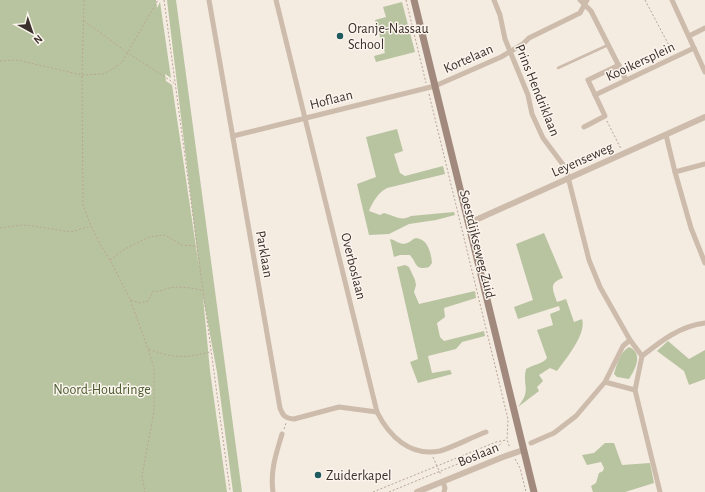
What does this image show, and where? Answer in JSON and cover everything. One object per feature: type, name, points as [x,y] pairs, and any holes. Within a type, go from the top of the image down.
[{"type":"main road","name":"Soestdijkseweg Zuid","points":[[414,0],[534,492]]},
{"type":"street","name":"Parklaan","points":[[209,0],[280,408],[283,415],[287,418]]},
{"type":"street","name":"Overboslaan","points":[[276,0],[377,412],[383,424],[398,441],[409,448],[419,451],[430,452],[440,450],[486,432]]},
{"type":"street","name":"Prins Hendriklaan","points":[[494,0],[500,15],[505,39],[528,96],[532,114],[543,138],[564,166],[568,176],[589,260],[600,287],[630,340],[642,356]]},
{"type":"street","points":[[580,0],[586,3],[591,11],[626,80]]},
{"type":"street","points":[[672,0],[694,48],[703,62],[705,72]]},
{"type":"street","name":"Kortelaan","points":[[435,86],[510,52],[523,44],[529,38],[580,13],[586,3]]},
{"type":"street","points":[[689,36],[705,28]]},
{"type":"street","name":"Kooikersplein","points":[[595,95],[694,48]]},
{"type":"street","name":"Kooikersplein","points":[[605,116],[588,80],[618,65]]},
{"type":"street","name":"Hoflaan","points":[[233,136],[435,86]]},
{"type":"street","points":[[584,127],[605,116]]},
{"type":"street","name":"Leyenseweg","points":[[469,224],[568,176],[705,117]]},
{"type":"street","points":[[666,135],[691,228],[705,263]]},
{"type":"street","points":[[675,172],[705,164]]},
{"type":"street","points":[[660,492],[635,390],[642,356],[682,328],[705,324]]},
{"type":"street","points":[[531,443],[554,433],[576,416],[605,382],[623,346],[630,340]]},
{"type":"street","points":[[605,382],[635,390]]},
{"type":"street","points":[[287,418],[294,419],[339,407],[358,408],[377,412]]},
{"type":"street","points":[[273,492],[271,480],[272,470],[282,434]]},
{"type":"street","name":"Boslaan","points":[[417,492],[523,450]]},
{"type":"street","points":[[443,482],[445,488],[444,492]]},
{"type":"lane","points":[[558,68],[608,45]]},
{"type":"path","points":[[84,0],[82,75],[84,205],[91,226],[130,299],[154,368],[154,411],[142,476],[145,492]]},
{"type":"path","points":[[0,61],[17,60],[82,75],[103,74],[122,62],[158,0]]},
{"type":"path","points":[[164,0],[230,491]]},
{"type":"path","name":"Soestdijkseweg Zuid","points":[[406,0],[508,419],[507,440],[520,468],[526,492]]},
{"type":"path","points":[[645,0],[675,57]]},
{"type":"path","points":[[83,21],[174,83]]},
{"type":"path","points":[[605,116],[622,149]]},
{"type":"path","points":[[0,228],[22,225],[71,232],[91,226]]},
{"type":"path","points":[[110,260],[125,249],[149,237],[164,235],[182,245],[196,246]]},
{"type":"path","points":[[130,299],[140,303],[148,301],[153,291],[160,292],[170,288],[202,290]]},
{"type":"path","points":[[148,349],[176,357],[192,356],[211,352]]},
{"type":"path","points":[[282,434],[287,418]]},
{"type":"path","name":"Boslaan","points":[[373,492],[496,442],[507,440]]},
{"type":"path","name":"Boslaan","points":[[389,492],[497,448],[502,442]]},
{"type":"path","name":"Boslaan","points":[[430,452],[440,471],[443,482]]},
{"type":"green space","name":"Noord-Houdringe","points":[[0,0],[156,0],[157,8],[160,2],[171,78],[165,74],[166,81],[172,85],[199,267],[167,0],[176,0],[242,492],[233,492],[217,372],[203,297],[210,371],[227,492],[0,492]]},
{"type":"green space","points":[[402,2],[415,52],[376,62],[374,56],[385,53],[375,20],[386,17],[383,7]]},
{"type":"green space","points":[[397,129],[403,151],[394,154],[400,173],[405,176],[443,166],[445,174],[387,188],[376,198],[369,211],[380,215],[384,213],[397,218],[454,212],[455,215],[436,220],[409,224],[389,234],[369,235],[357,184],[376,177],[366,137]]},
{"type":"green space","points":[[544,233],[563,278],[555,282],[553,285],[557,302],[566,299],[574,322],[582,319],[583,325],[570,354],[557,371],[550,368],[539,375],[543,381],[537,387],[539,391],[518,407],[526,392],[526,369],[543,362],[547,358],[537,330],[553,325],[550,314],[560,310],[559,306],[518,319],[514,307],[533,300],[516,244]]},
{"type":"green space","points":[[416,238],[423,241],[428,247],[432,263],[429,267],[421,268],[417,266],[410,255],[400,255],[394,257],[390,239],[405,244]]},
{"type":"green space","points":[[405,265],[409,267],[415,280],[416,285],[414,292],[419,304],[475,291],[476,298],[444,308],[445,317],[437,323],[440,337],[444,341],[484,331],[485,336],[462,342],[456,349],[428,356],[432,373],[450,370],[452,374],[418,383],[410,362],[418,359],[397,267]]},
{"type":"green space","points":[[668,341],[689,359],[705,350],[705,379],[689,385],[684,371],[657,351]]},
{"type":"green space","points":[[629,347],[636,353],[636,367],[629,379],[617,377],[614,374],[618,362],[623,352]]},
{"type":"green space","points":[[605,443],[614,443],[622,465],[650,463],[654,483],[625,492],[593,492],[591,486],[596,483],[599,473],[603,471],[604,468],[601,462],[587,465],[582,455],[594,453]]},
{"type":"place","name":"Oranje-Nassau School","points":[[340,36]]},
{"type":"place","name":"Zuiderkapel","points":[[318,475]]}]
